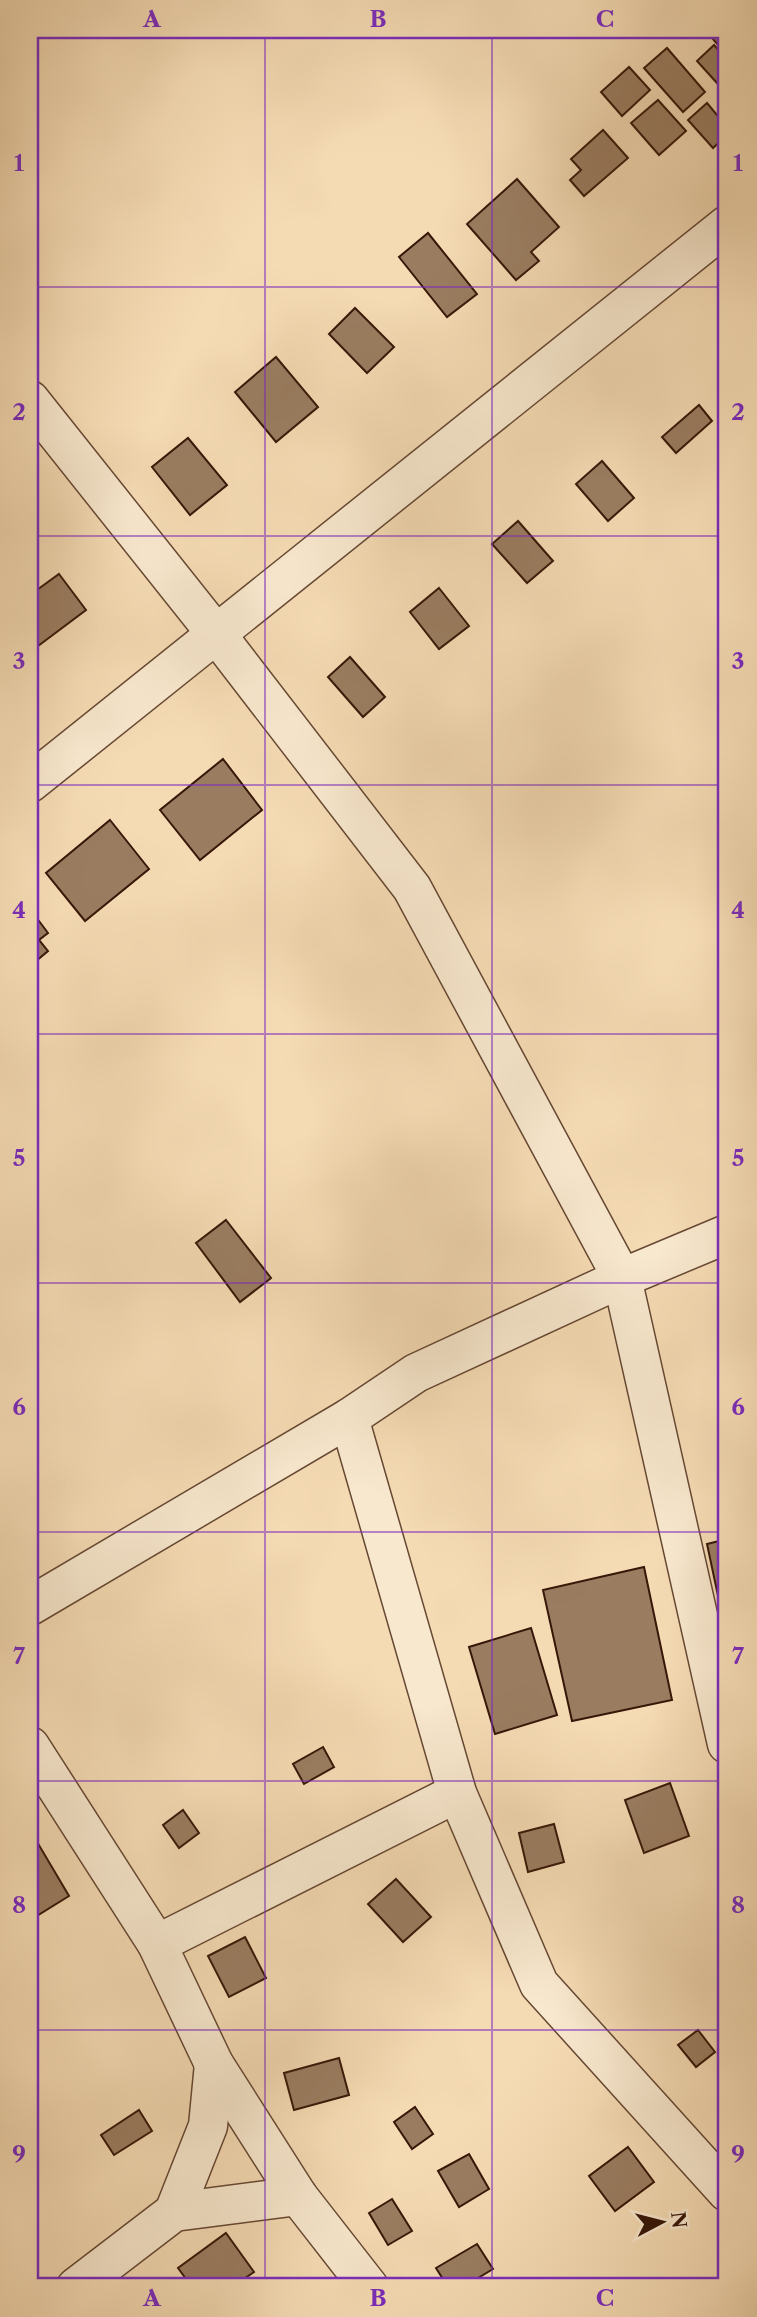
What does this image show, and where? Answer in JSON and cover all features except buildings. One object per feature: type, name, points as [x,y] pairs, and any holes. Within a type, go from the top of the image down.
[{"type":"street","points":[[30,783],[727,225]]},
{"type":"street","points":[[30,400],[217,635],[412,888],[622,1278],[727,1744]]},
{"type":"street","points":[[30,1606],[349,1418],[416,1373],[622,1278],[727,1234]]},
{"type":"street","points":[[349,1418],[457,1793],[539,1984],[727,2192]]},
{"type":"street","points":[[30,1746],[157,1944],[214,2064],[298,2196],[369,2287]]},
{"type":"street","points":[[157,1944],[457,1793]]},
{"type":"street","points":[[174,2212],[208,2126],[214,2064]]},
{"type":"street","points":[[76,2287],[174,2212],[298,2196]]}]
